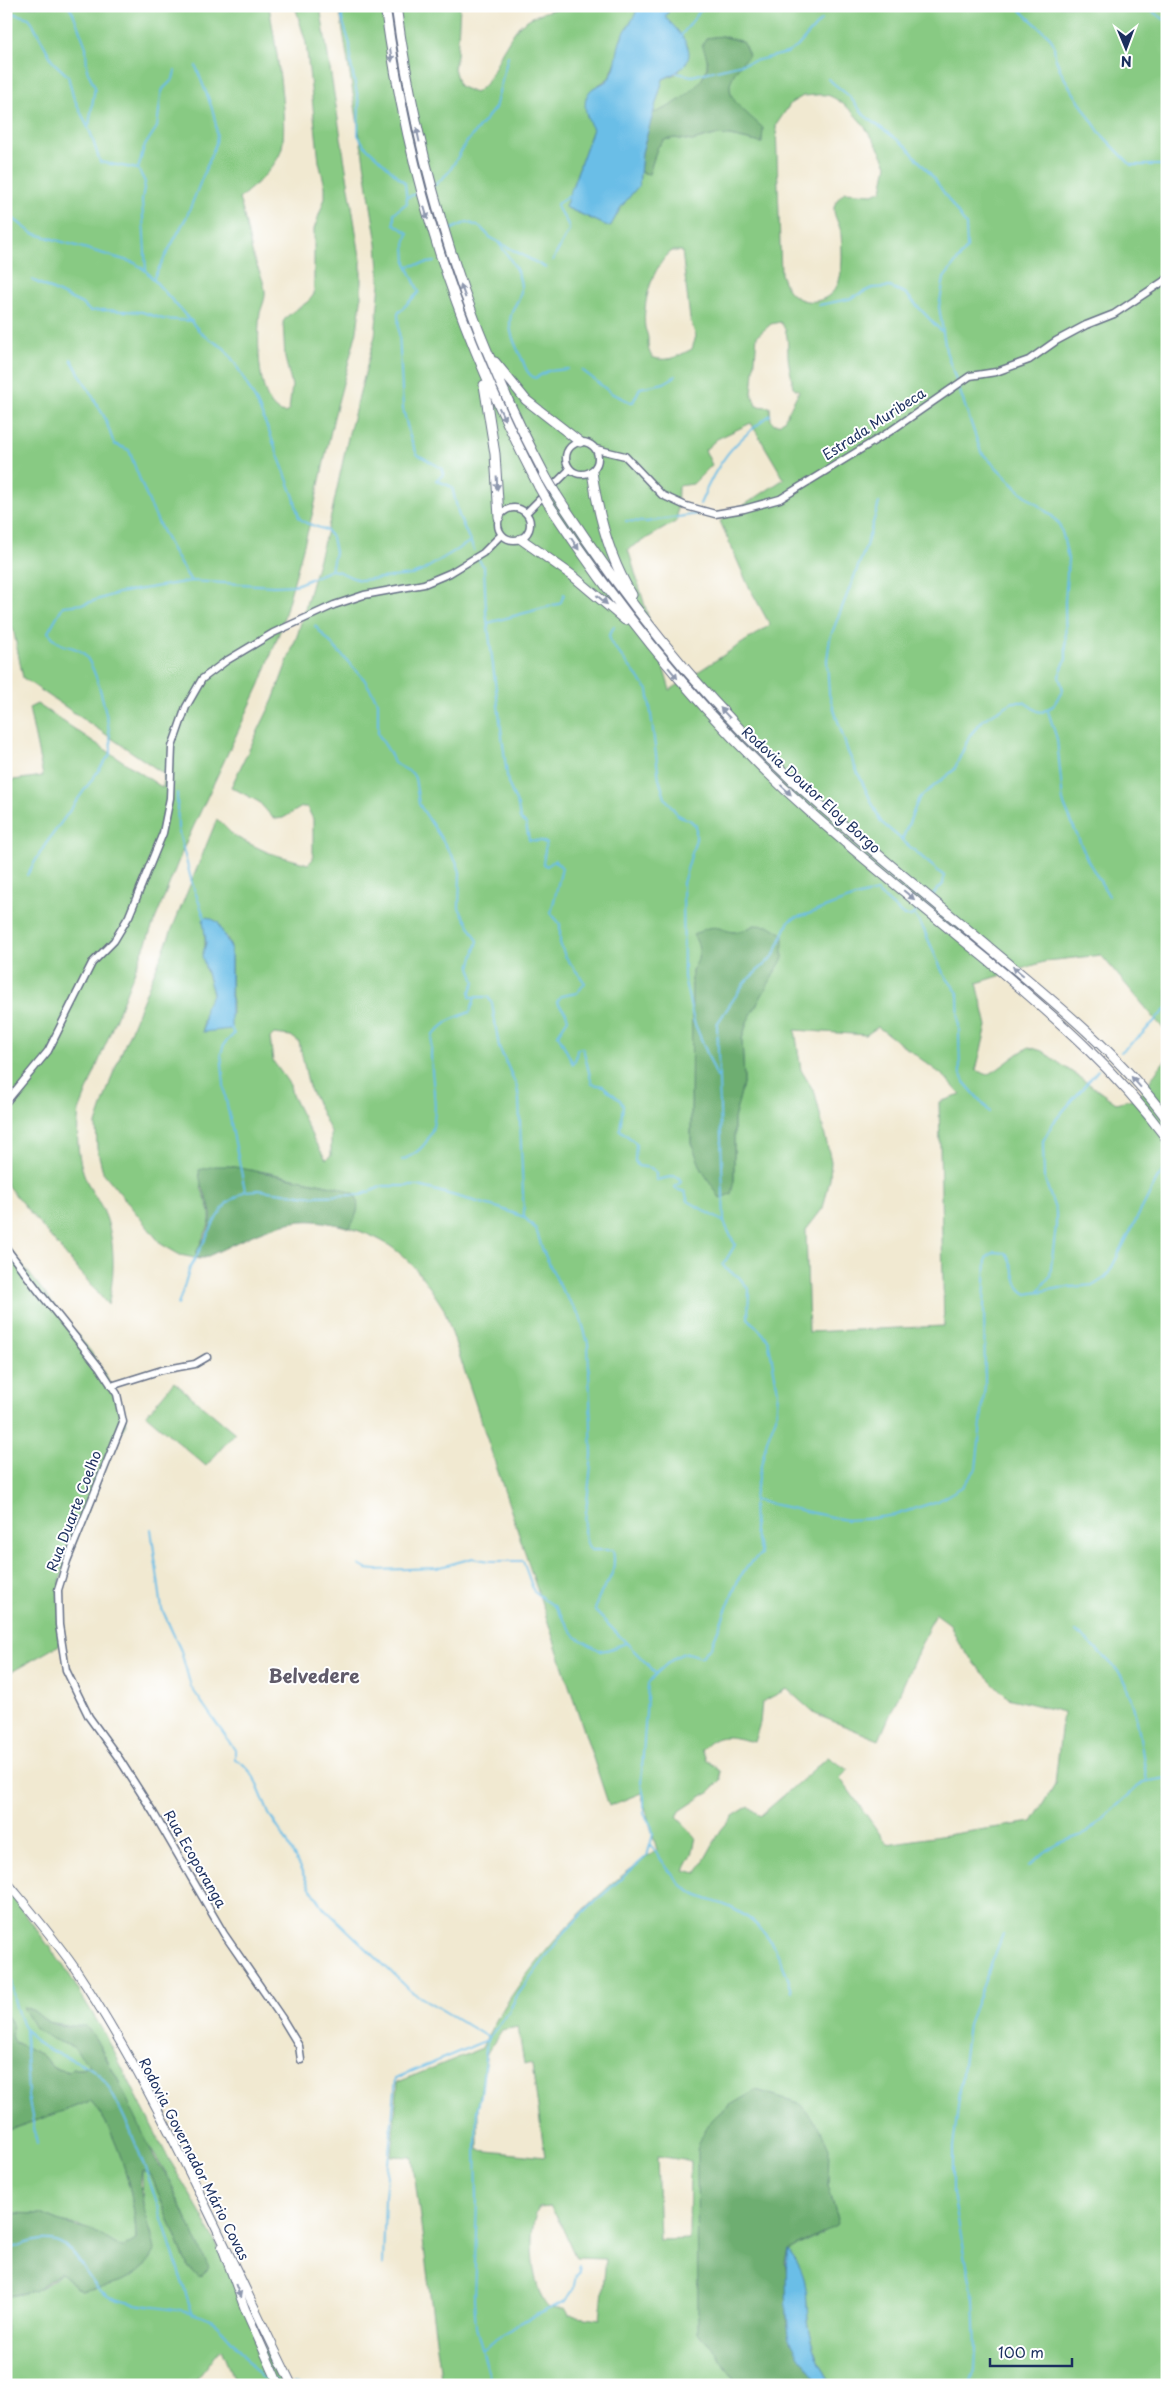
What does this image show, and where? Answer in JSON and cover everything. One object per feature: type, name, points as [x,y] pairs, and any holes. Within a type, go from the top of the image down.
[{"type":"highway","name":"Rodovia Doutor Eloy Borgo","points":[[385,6],[397,91],[417,179],[442,265],[473,349],[497,404],[538,487],[589,565],[640,633],[701,704],[766,771],[829,828],[1075,1035],[1124,1085],[1167,1139]]},
{"type":"highway","name":"Rodovia Doutor Eloy Borgo","points":[[396,6],[405,70],[420,147],[444,233],[472,318],[507,400],[547,479],[594,552],[649,626],[709,696],[779,768],[830,814],[1083,1026],[1132,1077],[1167,1120]]},
{"type":"highway","points":[[472,318],[488,352],[510,383],[550,420],[580,442]]},
{"type":"highway","points":[[473,349],[484,384],[492,426],[500,517]]},
{"type":"highway","points":[[592,472],[593,488],[612,555],[649,626]]},
{"type":"highway","points":[[521,539],[573,576],[640,633]]},
{"type":"main road","name":"Rodovia Governador Mário Covas","points":[[6,1881],[73,1966],[143,2084],[203,2196],[292,2385]]},
{"type":"main road","points":[[203,2196],[245,2309],[279,2385]]},
{"type":"main road","points":[[267,2356],[283,2385]]},
{"type":"street","name":"Estrada Muribeca","points":[[580,442],[589,443],[596,449],[625,456],[662,495],[686,506],[715,514],[744,510],[780,499],[889,432],[970,376],[996,372],[1028,360],[1079,329],[1114,314],[1167,279]]},
{"type":"street","points":[[580,442],[572,446],[566,454],[566,460],[570,468],[580,475],[592,472],[599,461],[596,449]]},
{"type":"street","points":[[526,513],[570,468]]},
{"type":"street","points":[[512,508],[518,508],[526,513],[530,518],[531,528],[526,536],[512,541],[501,535],[498,526],[503,512],[512,508]]},
{"type":"street","points":[[6,1102],[48,1051],[92,963],[114,941],[129,916],[163,833],[170,798],[172,747],[186,707],[202,679],[226,661],[273,633],[334,606],[364,595],[424,584],[450,574],[483,553],[501,535]]},
{"type":"street","points":[[6,1248],[100,1368],[111,1386],[162,1370],[195,1364],[206,1357]]},
{"type":"street","name":"Rua Duarte Coelho","points":[[66,1670],[58,1625],[58,1590],[66,1561],[123,1422],[117,1394],[111,1386]]},
{"type":"street","name":"Rua Ecoporanga","points":[[66,1670],[90,1717],[120,1760],[224,1934],[299,2046],[302,2060]]},
{"type":"green space","points":[[6,6],[269,6],[283,105],[283,142],[280,154],[272,167],[239,199],[254,259],[265,291],[260,313],[260,371],[268,400],[275,409],[285,413],[289,410],[292,386],[285,358],[283,322],[314,294],[314,229],[325,198],[325,186],[319,162],[306,43],[295,6],[320,6],[361,263],[361,301],[357,331],[334,417],[313,512],[281,628],[260,684],[184,847],[79,1111],[78,1140],[82,1168],[103,1210],[112,1245],[113,1270],[108,1305],[6,1184],[6,781],[43,776],[29,708],[37,704],[163,788],[164,774],[23,678],[13,628],[6,630]]},
{"type":"green space","points":[[339,6],[460,6],[457,56],[454,68],[459,86],[475,93],[485,85],[502,52],[519,26],[531,18],[560,8],[576,6],[638,6],[634,20],[621,38],[618,57],[609,78],[591,90],[593,129],[565,207],[610,227],[621,207],[639,185],[640,172],[649,174],[657,148],[664,140],[675,138],[692,141],[715,135],[730,136],[762,143],[744,111],[732,99],[729,83],[736,69],[743,42],[722,36],[706,38],[706,70],[692,91],[669,107],[653,113],[663,79],[678,73],[688,46],[665,17],[672,6],[1167,6],[1167,1033],[1101,955],[1047,961],[977,983],[987,1026],[976,1070],[988,1075],[1029,1047],[1042,1051],[1116,1103],[1134,1098],[1141,1093],[1167,1059],[1167,2385],[832,2385],[817,2357],[809,2327],[803,2277],[795,2259],[788,2250],[824,2233],[838,2219],[828,2185],[828,2174],[799,2103],[756,2090],[698,2333],[716,2352],[738,2385],[442,2385],[412,2157],[391,2156],[398,2082],[482,2048],[504,2007],[552,1944],[586,1907],[609,1886],[657,1850],[641,1793],[609,1806],[444,1309],[416,1269],[395,1249],[367,1234],[350,1228],[357,1212],[355,1194],[337,1187],[260,1171],[201,1188],[210,1211],[210,1218],[196,1258],[200,1259],[180,1255],[161,1244],[103,1172],[97,1148],[96,1124],[112,1076],[217,819],[234,836],[269,853],[308,864],[313,859],[313,819],[307,807],[302,807],[283,818],[276,819],[259,802],[231,787],[273,700],[298,633],[331,516],[349,433],[375,336],[380,283],[377,244]],"holes":[[[803,96],[830,96],[839,101],[856,116],[871,136],[887,165],[882,190],[873,194],[845,192],[835,203],[834,211],[841,234],[841,272],[833,291],[821,300],[806,301],[799,299],[788,290],[781,274],[776,125],[791,103]],[[672,251],[682,251],[690,319],[696,336],[692,349],[668,359],[652,357],[648,348],[648,336],[644,318],[650,286],[659,266]],[[780,322],[786,331],[793,387],[799,391],[784,420],[779,424],[774,424],[771,420],[770,407],[756,406],[752,394],[757,336],[771,324]],[[751,423],[784,479],[720,521],[747,583],[770,625],[670,690],[628,549],[677,521],[678,486],[693,484],[712,465],[705,450],[717,439]],[[754,925],[747,1022],[742,1039],[744,1080],[734,1119],[734,1181],[691,1143],[692,970],[698,962],[699,942],[719,929],[729,932],[745,930]],[[220,931],[227,937],[231,948],[232,1015],[203,1032],[203,1021],[213,993],[205,967],[205,935]],[[878,1027],[945,1077],[961,1095],[939,1102],[944,1326],[809,1332],[806,1230],[823,1208],[830,1179],[831,1161],[815,1093],[801,1070],[795,1030],[866,1035]],[[274,1034],[291,1036],[299,1042],[309,1087],[331,1132],[331,1156],[326,1159],[315,1142],[292,1095],[290,1085],[273,1061],[270,1038]],[[935,1613],[950,1624],[959,1644],[982,1672],[1008,1698],[1063,1712],[1055,1784],[1032,1822],[887,1844],[840,1778],[848,1770],[828,1757],[760,1816],[749,1806],[733,1816],[721,1830],[697,1873],[684,1870],[692,1855],[696,1837],[677,1817],[680,1811],[710,1791],[721,1780],[720,1771],[707,1760],[701,1750],[714,1740],[725,1737],[754,1742],[760,1723],[762,1702],[787,1689],[815,1714],[879,1740]],[[518,2027],[524,2064],[532,2065],[545,2157],[478,2150],[478,2108],[487,2053],[502,2030]],[[657,2156],[690,2161],[689,2239],[660,2240]],[[550,2207],[557,2216],[576,2258],[606,2259],[600,2319],[569,2315],[565,2308],[549,2308],[543,2300],[535,2275],[532,2244],[533,2229],[539,2208]]]},
{"type":"green space","points":[[722,36],[743,42],[749,55],[732,78],[731,94],[736,102],[763,128],[762,143],[730,136],[715,135],[692,141],[675,138],[664,140],[657,148],[649,174],[640,172],[642,152],[653,113],[677,102],[693,90],[707,68],[706,56],[702,45],[706,38]]},
{"type":"green space","points":[[754,925],[770,926],[783,934],[783,958],[747,1022],[742,1039],[744,1080],[734,1119],[734,1181],[731,1194],[720,1198],[702,1170],[691,1143],[692,970],[699,952],[693,935],[704,929],[714,927],[739,932]]},
{"type":"green space","points":[[215,1166],[230,1166],[337,1187],[355,1194],[358,1203],[356,1215],[350,1228],[315,1221],[286,1223],[272,1227],[204,1258],[196,1258],[196,1253],[207,1233],[211,1220],[210,1208],[201,1183],[199,1170]]},
{"type":"green space","points":[[6,1244],[91,1352],[117,1395],[126,1424],[109,1454],[60,1580],[61,1644],[6,1675]]},
{"type":"green space","points":[[174,1382],[235,1433],[206,1466],[146,1415]]},
{"type":"green space","points":[[6,1888],[67,1971],[106,2036],[165,2152],[202,2215],[282,2385],[236,2385],[221,2349],[192,2385],[6,2385],[6,2299],[9,2296],[37,2289],[61,2273],[81,2291],[115,2283],[133,2276],[153,2238],[143,2208],[142,2171],[151,2175],[188,2267],[187,2220],[167,2174],[143,2137],[118,2080],[95,2038],[72,2026],[48,2022],[28,2007],[50,2038],[73,2047],[91,2065],[83,2069],[72,2069],[69,2072],[53,2068],[42,2055],[13,2041],[11,2021],[6,2015]]},
{"type":"green space","points":[[23,2007],[36,2012],[51,2023],[66,2026],[86,2026],[95,2038],[118,2080],[154,2157],[166,2174],[209,2268],[200,2277],[188,2267],[151,2175],[142,2171],[142,2201],[155,2251],[141,2269],[114,2284],[81,2291],[61,2273],[34,2291],[9,2296],[6,2299],[6,2213],[41,2214],[63,2223],[92,2230],[122,2248],[136,2240],[133,2205],[118,2148],[101,2114],[91,2101],[6,2131],[6,2015],[12,2025],[11,2035],[13,2041],[42,2055],[53,2068],[69,2072],[72,2069],[83,2069],[90,2065],[73,2047],[50,2038],[35,2028]]},
{"type":"green space","points":[[756,2090],[799,2103],[819,2126],[829,2148],[828,2185],[838,2219],[836,2226],[788,2250],[785,2262],[788,2278],[787,2324],[809,2368],[821,2385],[738,2385],[716,2352],[698,2333],[697,2150],[706,2128],[712,2120],[719,2113]]},
{"type":"green space","points":[[91,2101],[101,2114],[118,2148],[133,2205],[136,2240],[122,2249],[78,2225],[63,2223],[41,2214],[6,2213],[6,2131]]},
{"type":"water","points":[[638,6],[672,6],[665,17],[681,35],[686,44],[689,51],[688,59],[684,66],[676,73],[663,79],[642,152],[639,185],[621,207],[610,227],[565,207],[593,129],[587,116],[586,99],[591,90],[606,81],[613,72],[620,42]]},
{"type":"water","points":[[207,917],[218,922],[231,948],[231,1029],[203,1032],[205,1008],[213,993],[202,956],[206,943],[203,920]]},
{"type":"water","points":[[788,2250],[796,2260],[804,2278],[809,2327],[818,2357],[832,2385],[821,2385],[800,2357],[790,2339],[786,2294]]},
{"type":"waterway","points":[[68,6],[73,13],[86,47],[87,70],[95,87],[89,125]]},
{"type":"waterway","points":[[343,6],[342,19],[350,44],[351,65],[359,103],[358,135],[364,145],[405,183],[407,203],[394,213],[394,224],[408,233],[405,244],[406,263],[419,292],[398,313],[403,409],[410,437],[417,454],[443,469],[443,475],[436,480],[452,487],[459,516],[474,550]]},
{"type":"waterway","points":[[680,37],[700,11],[711,6]]},
{"type":"waterway","points":[[850,10],[853,6]]},
{"type":"waterway","points":[[1016,6],[1050,37],[1062,74],[1100,133],[1131,165],[1167,165]]},
{"type":"waterway","points":[[1143,6],[1167,21]]},
{"type":"waterway","points":[[6,11],[29,18],[53,62],[68,76],[73,96],[91,134],[100,162],[138,169]]},
{"type":"waterway","points":[[677,73],[692,76],[787,53],[797,47],[821,20]]},
{"type":"waterway","points":[[435,185],[449,172],[466,143],[495,108],[508,56]]},
{"type":"waterway","points":[[153,279],[187,216],[216,143],[217,133],[214,114],[196,66]]},
{"type":"waterway","points":[[146,271],[142,200],[145,182],[138,169],[144,147],[157,127],[163,89],[173,79],[175,71]]},
{"type":"waterway","points":[[828,79],[849,96],[865,116],[906,146],[933,177],[966,225],[967,248],[944,278],[939,307],[946,351],[981,452],[1020,491],[1052,516],[1059,524],[1068,559],[1065,602],[1066,659],[1059,676],[1063,690],[1053,706],[1042,712],[1037,711],[1024,702],[1013,702],[984,719],[970,735],[954,770],[919,798],[902,840]]},
{"type":"waterway","points":[[408,197],[420,192]]},
{"type":"waterway","points":[[553,260],[569,230],[569,226],[559,211],[557,204],[569,196]]},
{"type":"waterway","points":[[6,213],[32,233],[135,263],[146,271],[203,335],[224,348],[235,363],[256,401],[294,497],[299,518],[306,523],[326,530],[332,537],[335,552],[331,570]]},
{"type":"waterway","points":[[450,230],[467,222],[480,227],[491,238],[546,268]]},
{"type":"waterway","points":[[498,242],[512,263],[520,280],[521,293],[512,311],[510,324],[514,342],[527,370],[535,378],[548,371],[568,369]]},
{"type":"waterway","points":[[408,266],[434,262]]},
{"type":"waterway","points":[[32,280],[82,304],[90,311],[142,312],[163,319],[192,321]]},
{"type":"waterway","points":[[819,305],[849,299],[872,288],[890,287],[905,293],[941,331]]},
{"type":"waterway","points":[[71,359],[105,418],[114,444],[129,450],[156,518],[172,550],[191,581]]},
{"type":"waterway","points":[[582,370],[611,393],[630,402],[633,402],[640,388],[664,383],[676,376]]},
{"type":"waterway","points":[[700,504],[720,464],[736,444],[770,415]]},
{"type":"waterway","points":[[879,503],[865,549],[830,638],[827,660],[829,694],[848,752],[881,822],[944,876],[943,884],[931,897]]},
{"type":"waterway","points":[[626,521],[646,522],[697,514]]},
{"type":"waterway","points":[[27,875],[45,845],[111,753],[109,730],[103,701],[89,661],[83,653],[59,643],[48,632],[63,606],[84,604],[118,593],[191,581],[274,586],[296,585],[331,570],[361,580],[412,575],[422,571],[471,541]]},
{"type":"waterway","points":[[479,560],[484,567],[486,611],[508,783],[518,806],[520,819],[526,824],[529,840],[546,843],[543,864],[547,866],[555,860],[562,868],[551,913],[560,924],[560,943],[565,956],[585,983],[577,993],[561,996],[557,1002],[566,1013],[568,1019],[558,1034],[573,1064],[577,1049],[583,1048],[592,1084],[603,1086],[620,1100],[623,1106],[620,1130],[636,1143],[635,1161],[638,1166],[651,1168],[656,1173],[656,1180],[675,1176],[679,1178],[681,1182],[675,1187],[685,1192],[688,1201],[724,1222]]},
{"type":"waterway","points":[[488,623],[558,604],[561,602],[564,594]]},
{"type":"waterway","points":[[315,626],[364,679],[378,702],[378,734],[394,763],[412,773],[415,778],[419,804],[457,863],[460,872],[459,908],[478,941],[470,967],[475,982],[470,992],[470,997],[488,997],[492,1003],[499,1047],[517,1087],[524,1217]]},
{"type":"waterway","points":[[614,627],[609,635],[611,643],[648,690],[659,779],[665,798],[678,815],[691,821],[696,826],[696,839],[683,883],[684,977],[694,1022],[717,1077]]},
{"type":"waterway","points":[[1048,711],[1057,739],[1063,802],[1088,861],[1109,896]]},
{"type":"waterway","points":[[177,793],[178,829],[192,883],[205,919]]},
{"type":"waterway","points":[[383,2265],[385,2196],[396,2078],[487,2040],[563,1934],[590,1906],[647,1856],[653,1834],[651,1825],[644,1814],[644,1797],[641,1783],[648,1684],[659,1671],[681,1654],[687,1653],[701,1657],[711,1647],[739,1578],[751,1562],[761,1554],[754,1531],[753,1500],[767,1440],[776,1417],[778,1391],[768,1339],[748,1318],[749,1290],[739,1277],[723,1265],[735,1245],[724,1222],[717,1024],[745,982],[773,957],[791,919],[877,892],[904,916],[911,916],[919,909]]},
{"type":"waterway","points":[[914,914],[924,930],[943,973],[958,993],[960,1072],[964,1082],[990,1112]]},
{"type":"waterway","points":[[402,1160],[419,1150],[429,1137],[434,1122],[435,1105],[431,1051],[433,1034],[450,1020],[470,1012],[475,998]]},
{"type":"waterway","points":[[1121,1052],[1141,1035],[1167,1008]]},
{"type":"waterway","points":[[231,1028],[234,1034],[224,1044],[221,1054],[225,1095],[245,1190]]},
{"type":"waterway","points":[[1037,1293],[1050,1276],[1056,1226],[1056,1212],[1044,1177],[1043,1141],[1053,1123],[1098,1070]]},
{"type":"waterway","points":[[753,1500],[846,1520],[866,1519],[895,1515],[938,1501],[962,1487],[976,1469],[985,1385],[984,1304],[986,1258],[994,1252],[1005,1253],[1011,1263],[1016,1281],[1022,1291],[1027,1294],[1059,1288],[1094,1285],[1106,1277],[1111,1269],[1157,1179],[1164,1171]]},
{"type":"waterway","points":[[178,1305],[190,1268],[217,1217],[227,1203],[245,1191],[259,1190],[308,1196],[361,1195],[383,1186],[419,1186],[499,1208],[524,1217],[536,1229],[543,1251],[562,1290],[580,1316],[588,1343],[592,1455],[584,1531],[587,1544],[591,1550],[613,1550],[614,1561],[613,1570],[595,1611],[656,1673]]},
{"type":"waterway","points":[[151,1529],[162,1609],[181,1651],[191,1687],[235,1750],[235,1759],[242,1763],[253,1775],[269,1814],[286,1840],[309,1886],[324,1908],[412,1992],[489,2038]]},
{"type":"waterway","points":[[359,1565],[366,1569],[376,1570],[437,1568],[473,1558],[489,1561],[523,1561],[534,1592],[554,1606],[576,1637],[599,1650],[607,1650],[626,1643]]},
{"type":"waterway","points":[[1076,1631],[1107,1659],[1122,1677],[1132,1701],[1147,1781]]},
{"type":"waterway","points":[[1029,1866],[1044,1852],[1060,1843],[1087,1833],[1143,1782],[1167,1778]]},
{"type":"waterway","points":[[651,1846],[675,1879],[689,1891],[699,1897],[727,1906],[740,1913],[761,1930],[777,1952],[792,1991]]},
{"type":"waterway","points":[[970,2385],[975,2370],[976,2349],[974,2300],[953,2195],[953,2148],[968,2024],[1003,1934]]},
{"type":"waterway","points":[[6,1952],[16,2007],[23,2025],[31,2037],[41,2045],[77,2061],[99,2075],[107,2085],[121,2111],[145,2167],[193,2315]]},
{"type":"waterway","points":[[25,2029],[28,2095],[37,2144]]},
{"type":"waterway","points":[[487,2040],[481,2095],[477,2110],[474,2299],[476,2327],[492,2385]]},
{"type":"waterway","points":[[6,2250],[32,2241],[52,2240],[61,2243],[77,2258],[95,2285],[104,2294],[133,2304],[187,2312],[212,2321],[230,2339],[262,2378],[275,2380]]},
{"type":"waterway","points":[[482,2350],[519,2323],[566,2301],[573,2290],[576,2276],[580,2272],[579,2265]]},
{"type":"waterway","points":[[294,2383],[307,2385]]},
{"type":"district","name":"Belvedere","points":[[314,1676]]}]
